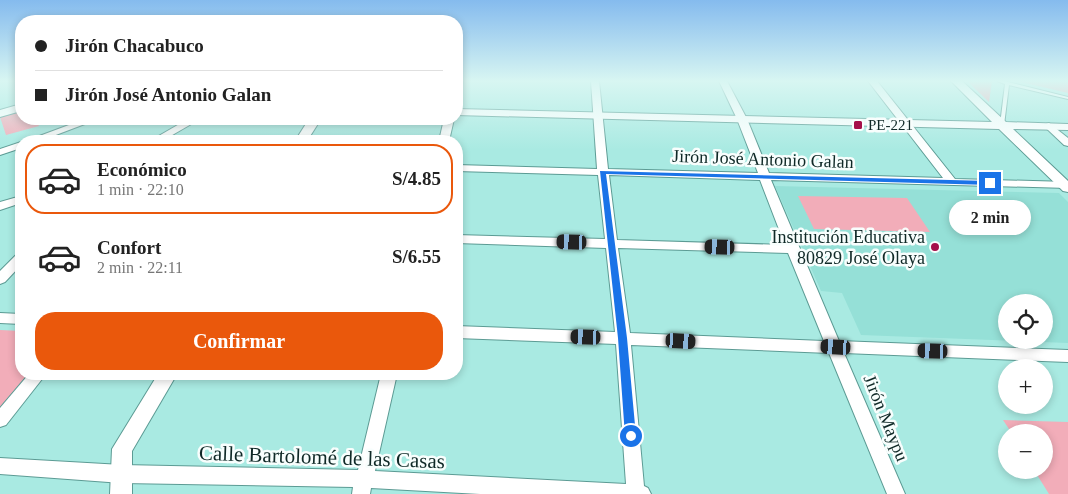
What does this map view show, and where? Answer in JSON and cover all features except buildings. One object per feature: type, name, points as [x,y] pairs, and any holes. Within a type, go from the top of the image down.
[{"type":"street","points":[[0,108],[14,104]]},
{"type":"street","points":[[597,104],[622,338],[636,494]]},
{"type":"street","name":"Jirón Maypu","points":[[735,104],[896,494]]},
{"type":"street","points":[[890,104],[952,182]]},
{"type":"street","points":[[980,104],[1067,186]]},
{"type":"street","points":[[0,114],[15,109]]},
{"type":"street","points":[[463,112],[1068,127]]},
{"type":"street","points":[[48,135],[76,125]]},
{"type":"street","points":[[166,135],[184,125]]},
{"type":"street","points":[[1050,126],[1068,143]]},
{"type":"street","points":[[0,152],[15,147]]},
{"type":"street","name":"Jirón José Antonio Galan","points":[[463,168],[1067,186]]},
{"type":"street","points":[[0,206],[15,202]]},
{"type":"street","points":[[463,239],[793,249]]},
{"type":"street","points":[[0,279],[15,264]]},
{"type":"street","points":[[0,318],[15,319]]},
{"type":"street","points":[[463,332],[1068,356]]},
{"type":"street","points":[[0,420],[33,380]]},
{"type":"street","points":[[121,484],[122,450],[164,380]]},
{"type":"street","points":[[362,486],[388,380]]},
{"type":"street","name":"Calle Bartolomé de las Casas","points":[[0,466],[121,484],[362,486],[642,494]]},
{"type":"lane","points":[[1002,125],[1004,104]]},
{"type":"shaded area","points":[[15,113],[15,125],[39,126],[6,135],[0,117]]},
{"type":"shaded area","name":"Institución Educativa 80829 José Olaya","points":[[775,186],[1059,193],[1068,202],[1068,343],[1053,342],[1053,294],[998,294],[998,340],[861,335],[842,293],[821,291]]},
{"type":"shaded area","points":[[798,196],[907,198],[930,232],[814,229]]},
{"type":"shaded area","points":[[0,330],[15,331],[15,380],[25,380],[0,411]]},
{"type":"shaded area","points":[[1003,420],[1068,422],[1068,494],[1049,494],[1040,479],[1053,479],[1053,424],[1006,424]]},
{"type":"place","name":"PE-221","points":[[858,125]]},
{"type":"place","name":"Institución Educativa 80829 José Olaya","points":[[935,247]]},
{"type":"route","points":[[631,436],[603,172],[990,183]]}]
